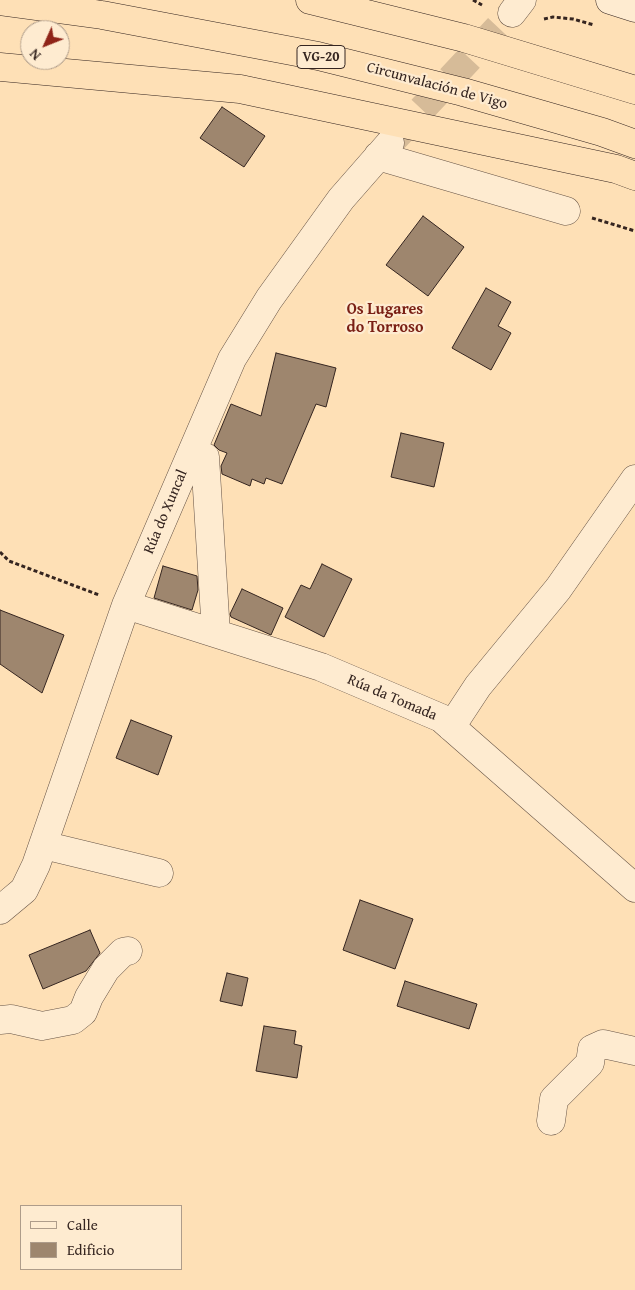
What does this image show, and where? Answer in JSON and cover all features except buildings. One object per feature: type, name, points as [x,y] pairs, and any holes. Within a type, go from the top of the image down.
[{"type":"highway","points":[[310,0],[464,38],[635,90]]},
{"type":"highway","name":"Circunvalación de Vigo","points":[[0,1],[102,15],[318,56],[463,92],[602,132],[635,144]]},
{"type":"highway","points":[[0,67],[240,89],[606,167],[635,176]]},
{"type":"street","points":[[610,0],[635,8]]},
{"type":"street","name":"Rúa do Xuncal","points":[[0,910],[24,890],[43,845],[126,605],[232,359],[269,299],[341,199],[384,150],[566,211]]},
{"type":"street","points":[[205,457],[216,633]]},
{"type":"street","points":[[451,727],[478,686],[558,589],[635,478]]},
{"type":"street","name":"Rúa da Tomada","points":[[126,605],[320,667],[441,718],[635,888]]},
{"type":"street","points":[[43,845],[159,873]]},
{"type":"street","points":[[0,1020],[11,1019],[42,1026],[74,1020],[84,1012],[89,997],[106,969],[123,952],[128,951]]},
{"type":"street","points":[[551,1121],[554,1099],[590,1063],[592,1049],[603,1044],[635,1050]]},
{"type":"path","points":[[473,0],[482,5]]},
{"type":"path","points":[[539,21],[553,17],[573,19],[600,27]]},
{"type":"path","points":[[566,211],[635,231]]},
{"type":"path","points":[[0,552],[9,562],[126,605]]},
{"type":"tunnel","points":[[393,140],[512,13]]},
{"type":"district","name":"Os Lugares do Torroso","points":[[385,319]]}]
